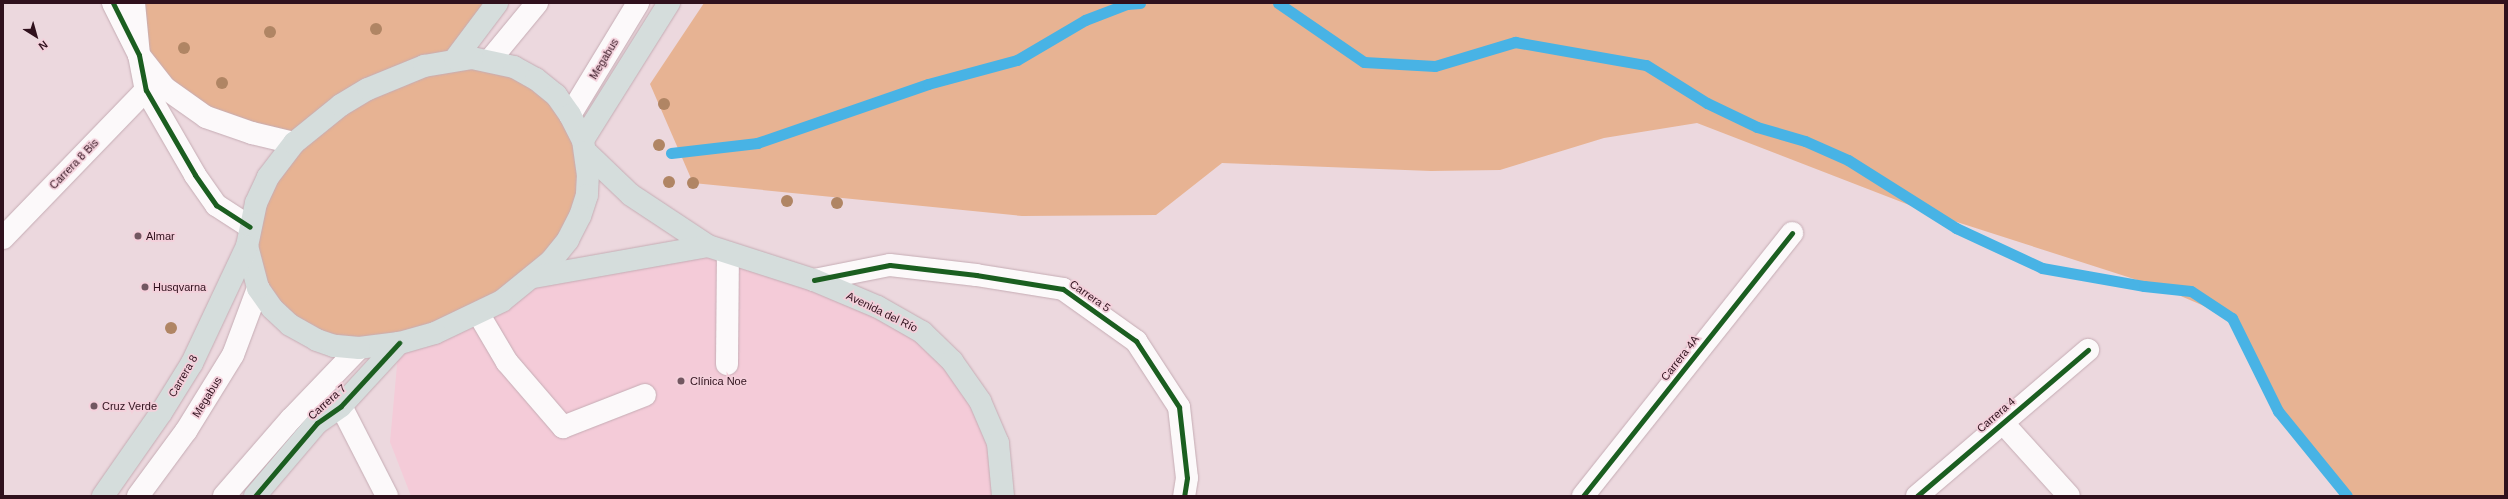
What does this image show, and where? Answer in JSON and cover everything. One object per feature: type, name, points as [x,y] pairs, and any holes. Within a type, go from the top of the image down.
[{"type":"main road","points":[[455,59],[497,3]]},
{"type":"main road","points":[[248,237],[258,288],[272,308],[290,325],[310,338],[334,346],[358,348],[399,343],[435,333],[502,300],[551,261],[568,240],[580,216],[587,195],[588,174],[585,146],[669,3]]},
{"type":"main road","name":"Carrera 8","points":[[103,496],[157,419],[192,363],[248,237],[256,203],[268,177],[294,143],[328,115],[368,89],[424,66],[455,59],[490,60],[514,67],[536,79],[556,95],[570,115],[585,146]]},
{"type":"main road","name":"Avenida del Río","points":[[585,146],[630,195],[718,250],[814,280],[878,307],[922,332],[952,361],[980,401],[998,443],[1003,496]]},
{"type":"main road","name":"Avenida del Río","points":[[530,278],[718,250]]},
{"type":"main road","name":"Carrera 7","points":[[255,496],[317,423],[341,406],[399,343]]},
{"type":"street","points":[[113,3],[139,55],[165,88],[206,117],[252,133],[294,143]]},
{"type":"street","points":[[134,3],[139,55],[146,90],[172,138],[216,205],[248,237]]},
{"type":"street","points":[[490,60],[537,3]]},
{"type":"street","name":"Megabus","points":[[570,115],[638,3]]},
{"type":"street","name":"Carrera 8 Bis","points":[[3,238],[146,90]]},
{"type":"street","name":"Carrera 4A","points":[[1583,496],[1792,233]]},
{"type":"street","points":[[718,250],[727,364]]},
{"type":"street","name":"Carrera 5","points":[[814,280],[890,265],[976,275],[1064,289],[1136,341],[1179,408],[1186,478],[1184,496]]},
{"type":"street","name":"Megabus","points":[[138,496],[186,431],[233,355],[258,288]]},
{"type":"street","points":[[478,313],[507,362],[563,427],[646,396]]},
{"type":"street","points":[[224,496],[291,418],[358,348]]},
{"type":"street","name":"Carrera 4","points":[[1917,496],[2088,350]]},
{"type":"street","points":[[341,406],[387,496]]},
{"type":"street","points":[[2003,423],[2069,496]]},
{"type":"shaded area","points":[[139,3],[497,3],[455,59],[536,79],[583,140],[580,216],[502,301],[359,348],[290,325],[247,246],[293,143],[206,117],[156,77]]},
{"type":"shaded area","points":[[704,3],[2505,3],[2505,496],[2347,496],[2278,411],[2232,318],[2162,288],[1935,215],[1697,123],[1604,138],[1500,170],[1431,171],[1222,163],[1156,215],[1022,216],[693,183],[650,84]]},
{"type":"shaded area","name":"Clínica Noe","points":[[708,246],[922,332],[980,401],[1003,496],[411,496],[390,442],[399,343],[530,278]]},
{"type":"waterway","points":[[671,153],[757,143],[928,84],[1017,60],[1085,20],[1127,4],[1140,3]]},
{"type":"waterway","points":[[1278,3],[1364,62],[1435,66],[1515,42],[1646,65],[1707,103],[1757,127],[1805,141],[1848,160],[1956,228],[2042,268],[2144,286],[2191,291],[2232,318],[2278,411],[2347,496]]},
{"type":"cycle path","points":[[113,3],[139,55],[146,90],[195,175],[216,205],[250,227]]},
{"type":"cycle path","points":[[1583,496],[1792,233]]},
{"type":"cycle path","points":[[814,280],[890,265],[976,275],[1063,289],[1136,341],[1179,407],[1187,478],[1184,496]]},
{"type":"cycle path","points":[[255,496],[317,423],[341,406],[399,343]]},
{"type":"cycle path","points":[[1917,496],[2088,350]]},
{"type":"place","name":"Almar","points":[[138,236]]},
{"type":"place","name":"Husqvarna","points":[[145,287]]},
{"type":"place","name":"Clínica Noe","points":[[681,381]]},
{"type":"place","name":"Cruz Verde","points":[[94,406]]}]
